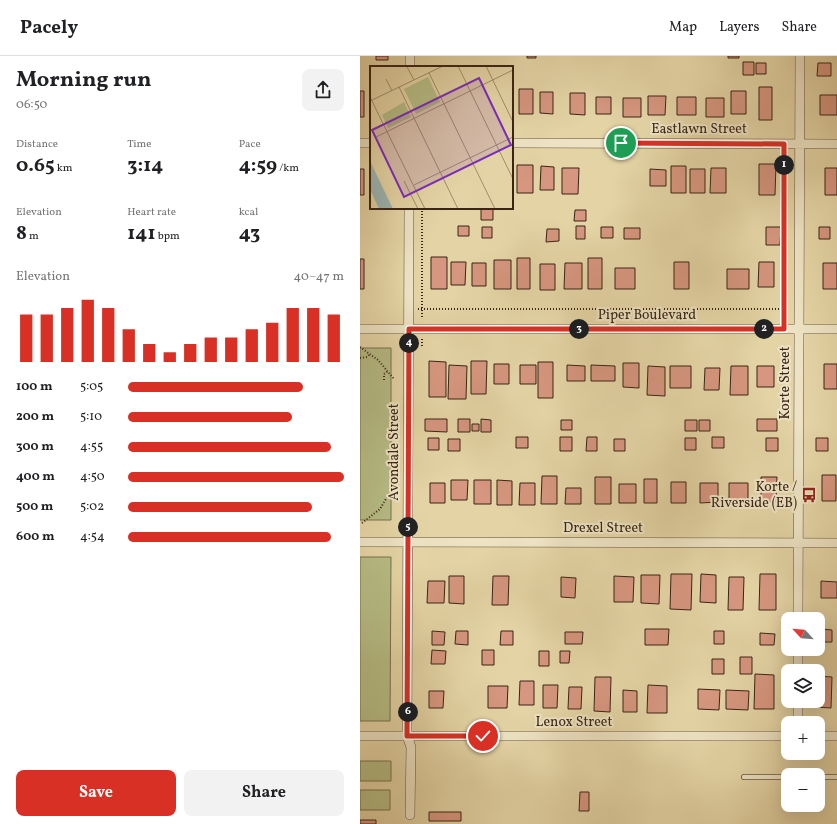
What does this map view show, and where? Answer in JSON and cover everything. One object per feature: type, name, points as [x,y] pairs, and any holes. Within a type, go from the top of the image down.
[{"type":"street","name":"Korte Street","points":[[798,612],[800,56]]},
{"type":"street","points":[[360,144],[370,143]]},
{"type":"street","name":"Eastlawn Street","points":[[513,143],[837,144]]},
{"type":"street","name":"Avondale Street","points":[[409,209],[407,736],[411,747],[410,815]]},
{"type":"street","name":"Piper Boulevard","points":[[360,329],[837,329]]},
{"type":"street","name":"Drexel Street","points":[[360,542],[837,543]]},
{"type":"street","name":"Lenox Street","points":[[360,736],[781,736]]},
{"type":"street","points":[[825,736],[837,736]]},
{"type":"lane","points":[[744,777],[781,777]]},
{"type":"lane","points":[[825,777],[837,777]]},
{"type":"path","points":[[784,144],[784,329]]},
{"type":"path","points":[[422,209],[422,346]]},
{"type":"path","points":[[409,309],[799,309]]},
{"type":"path","points":[[360,347],[370,354],[388,371],[394,379]]},
{"type":"path","points":[[360,358],[367,357],[370,354]]},
{"type":"path","points":[[384,380],[384,374],[388,371]]},
{"type":"path","points":[[362,523],[380,509],[393,487]]},
{"type":"green space","points":[[360,348],[391,348],[391,520],[360,520]]},
{"type":"green space","points":[[360,557],[391,557],[390,721],[360,721]]},
{"type":"green space","points":[[360,761],[391,761],[391,781],[360,781]]},
{"type":"green space","points":[[360,790],[390,790],[390,810],[360,810]]},
{"type":"building","points":[[376,56],[388,56],[388,60],[376,60]]},
{"type":"building","points":[[527,56],[536,56],[536,58],[527,58]]},
{"type":"building","points":[[728,56],[739,56],[739,58],[728,58]]},
{"type":"building","points":[[743,62],[754,62],[754,75],[743,75]]},
{"type":"building","points":[[756,63],[766,63],[766,74],[756,74]]},
{"type":"building","points":[[818,63],[831,63],[831,76],[817,76]]},
{"type":"building","points":[[759,87],[772,87],[772,120],[759,120]]},
{"type":"building","points":[[519,89],[533,89],[533,114],[519,114]]},
{"type":"building","points":[[360,91],[364,91],[364,117],[360,117]]},
{"type":"building","points":[[731,91],[746,91],[746,114],[731,114]]},
{"type":"building","points":[[540,92],[553,92],[553,114],[540,113]]},
{"type":"building","points":[[570,93],[585,93],[585,115],[570,114]]},
{"type":"building","points":[[820,95],[837,95],[837,115],[820,115]]},
{"type":"building","points":[[648,96],[666,96],[665,115],[648,115]]},
{"type":"building","points":[[596,97],[611,97],[611,114],[596,114]]},
{"type":"building","points":[[677,97],[696,97],[696,115],[677,115]]},
{"type":"building","points":[[623,98],[641,98],[641,117],[623,117]]},
{"type":"building","points":[[706,98],[724,98],[724,117],[706,117]]},
{"type":"building","points":[[759,164],[776,164],[775,195],[759,195]]},
{"type":"building","points":[[517,165],[533,165],[533,193],[517,193]]},
{"type":"building","points":[[541,166],[554,167],[554,190],[540,190]]},
{"type":"building","points":[[671,166],[686,166],[686,193],[671,193]]},
{"type":"building","points":[[562,168],[579,168],[578,194],[562,194]]},
{"type":"building","points":[[711,168],[726,168],[726,193],[710,193]]},
{"type":"building","points":[[825,168],[837,168],[837,195],[825,195]]},
{"type":"building","points":[[360,169],[364,169],[364,195],[360,195]]},
{"type":"building","points":[[650,169],[666,170],[666,186],[650,186]]},
{"type":"building","points":[[690,169],[705,169],[705,193],[690,193]]},
{"type":"building","points":[[481,209],[493,209],[493,220],[481,220]]},
{"type":"building","points":[[575,210],[586,210],[586,221],[574,221]]},
{"type":"building","points":[[458,226],[469,226],[469,236],[458,236]]},
{"type":"building","points":[[576,226],[585,226],[585,239],[576,239]]},
{"type":"building","points":[[482,227],[492,227],[492,238],[482,238]]},
{"type":"building","points":[[601,227],[613,227],[613,238],[601,238]]},
{"type":"building","points":[[766,227],[781,227],[780,245],[766,245]]},
{"type":"building","points":[[819,227],[830,227],[830,239],[819,239]]},
{"type":"building","points":[[624,228],[640,228],[640,239],[624,239]]},
{"type":"building","points":[[547,229],[559,229],[559,241],[546,242]]},
{"type":"building","points":[[431,257],[447,257],[447,289],[431,289]]},
{"type":"building","points":[[517,258],[530,258],[530,289],[517,289]]},
{"type":"building","points":[[588,258],[602,258],[602,289],[588,289]]},
{"type":"building","points":[[360,259],[364,259],[364,289],[360,289]]},
{"type":"building","points":[[494,260],[511,260],[511,289],[494,289]]},
{"type":"building","points":[[451,262],[466,262],[465,285],[451,285]]},
{"type":"building","points":[[674,262],[689,262],[689,289],[674,289]]},
{"type":"building","points":[[759,262],[774,262],[774,287],[758,287]]},
{"type":"building","points":[[472,263],[486,263],[486,286],[472,286]]},
{"type":"building","points":[[565,263],[582,263],[582,289],[564,289]]},
{"type":"building","points":[[823,263],[837,263],[837,289],[823,289]]},
{"type":"building","points":[[540,264],[555,264],[555,290],[540,290]]},
{"type":"building","points":[[615,268],[635,268],[635,289],[615,289]]},
{"type":"building","points":[[727,269],[749,269],[749,289],[727,289]]},
{"type":"building","points":[[429,361],[446,362],[446,397],[429,397]]},
{"type":"building","points":[[471,361],[487,361],[486,394],[471,394]]},
{"type":"building","points":[[538,362],[553,362],[553,398],[538,398]]},
{"type":"building","points":[[623,363],[639,363],[639,388],[623,387]]},
{"type":"building","points":[[494,364],[509,364],[509,384],[494,384]]},
{"type":"building","points":[[824,364],[837,364],[837,389],[824,389]]},
{"type":"building","points":[[449,365],[467,366],[466,399],[448,399]]},
{"type":"building","points":[[520,365],[536,365],[536,384],[520,384]]},
{"type":"building","points":[[567,365],[585,366],[585,381],[567,381]]},
{"type":"building","points":[[591,365],[615,366],[615,381],[591,381]]},
{"type":"building","points":[[648,366],[665,367],[665,396],[647,395]]},
{"type":"building","points":[[670,366],[691,366],[691,388],[670,388]]},
{"type":"building","points":[[731,366],[748,366],[748,395],[730,395]]},
{"type":"building","points":[[757,366],[774,366],[774,387],[757,387]]},
{"type":"building","points":[[705,368],[720,368],[719,390],[704,390]]},
{"type":"building","points":[[425,419],[447,419],[447,432],[425,431]]},
{"type":"building","points":[[458,419],[470,419],[470,432],[458,432]]},
{"type":"building","points":[[481,419],[491,420],[491,432],[481,432]]},
{"type":"building","points":[[757,419],[777,419],[777,431],[757,431]]},
{"type":"building","points":[[561,420],[572,420],[572,430],[561,430]]},
{"type":"building","points":[[685,420],[697,420],[697,431],[685,431]]},
{"type":"building","points":[[699,420],[710,420],[710,431],[699,431]]},
{"type":"building","points":[[472,424],[479,424],[479,431],[472,431]]},
{"type":"building","points":[[516,437],[528,437],[528,448],[516,448]]},
{"type":"building","points":[[560,437],[572,437],[572,451],[560,451]]},
{"type":"building","points":[[587,437],[597,437],[597,451],[586,451]]},
{"type":"building","points":[[712,437],[724,437],[724,448],[712,448]]},
{"type":"building","points":[[428,438],[439,438],[439,450],[428,450]]},
{"type":"building","points":[[685,438],[696,438],[696,450],[685,450]]},
{"type":"building","points":[[766,438],[778,438],[778,451],[766,451]]},
{"type":"building","points":[[816,438],[828,438],[828,451],[816,451]]},
{"type":"building","points":[[448,439],[460,439],[460,451],[448,451]]},
{"type":"building","points":[[614,439],[625,439],[625,451],[614,451]]},
{"type":"building","points":[[822,475],[836,475],[836,501],[822,501]]},
{"type":"building","points":[[542,476],[557,476],[557,504],[541,504]]},
{"type":"building","points":[[595,477],[611,477],[611,504],[595,504]]},
{"type":"building","points":[[761,477],[777,477],[776,501],[761,502]]},
{"type":"building","points":[[644,479],[657,479],[657,503],[644,503]]},
{"type":"building","points":[[451,480],[468,480],[467,500],[451,500]]},
{"type":"building","points":[[474,480],[491,480],[491,504],[474,504]]},
{"type":"building","points":[[497,480],[512,481],[512,505],[497,505]]},
{"type":"building","points":[[671,482],[686,482],[686,503],[671,503]]},
{"type":"building","points":[[430,483],[445,483],[445,503],[430,503]]},
{"type":"building","points":[[520,483],[535,483],[535,505],[519,505]]},
{"type":"building","points":[[700,483],[718,483],[718,502],[700,503]]},
{"type":"building","points":[[729,483],[748,483],[748,501],[729,501]]},
{"type":"building","points":[[619,484],[636,484],[636,503],[619,503]]},
{"type":"building","points":[[566,488],[581,488],[581,504],[565,504]]},
{"type":"building","points":[[671,574],[692,574],[691,610],[670,609]]},
{"type":"building","points":[[701,574],[716,575],[716,603],[700,602]]},
{"type":"building","points":[[760,574],[776,574],[776,610],[759,610]]},
{"type":"building","points":[[641,575],[660,575],[659,604],[641,603]]},
{"type":"building","points":[[449,576],[464,576],[464,604],[449,603]]},
{"type":"building","points":[[493,576],[509,576],[508,605],[492,605]]},
{"type":"building","points":[[614,576],[634,577],[633,602],[614,602]]},
{"type":"building","points":[[561,577],[576,578],[575,598],[561,597]]},
{"type":"building","points":[[729,577],[744,577],[743,610],[728,610]]},
{"type":"building","points":[[428,581],[445,581],[444,603],[427,603]]},
{"type":"building","points":[[821,581],[837,582],[837,598],[821,598]]},
{"type":"building","points":[[645,629],[669,629],[668,645],[645,645]]},
{"type":"building","points":[[825,629],[832,630],[832,642],[825,642]]},
{"type":"building","points":[[432,631],[445,632],[444,645],[432,645]]},
{"type":"building","points":[[456,631],[468,631],[468,645],[455,644]]},
{"type":"building","points":[[501,631],[513,631],[513,645],[500,645]]},
{"type":"building","points":[[714,631],[724,631],[724,644],[714,644]]},
{"type":"building","points":[[565,632],[583,632],[582,644],[565,644]]},
{"type":"building","points":[[760,633],[775,634],[774,645],[760,645]]},
{"type":"building","points":[[432,650],[446,651],[445,664],[431,664]]},
{"type":"building","points":[[482,650],[494,650],[494,665],[482,665]]},
{"type":"building","points":[[539,651],[549,651],[549,666],[539,666]]},
{"type":"building","points":[[560,651],[570,651],[569,663],[560,663]]},
{"type":"building","points":[[740,657],[752,657],[752,674],[740,674]]},
{"type":"building","points":[[712,659],[724,659],[724,674],[712,674]]},
{"type":"building","points":[[755,674],[774,675],[774,709],[754,709]]},
{"type":"building","points":[[825,676],[832,677],[831,708],[825,708]]},
{"type":"building","points":[[595,677],[611,677],[610,712],[594,711]]},
{"type":"building","points":[[520,681],[534,681],[534,705],[519,705]]},
{"type":"building","points":[[543,685],[558,685],[557,708],[543,708]]},
{"type":"building","points":[[648,685],[667,686],[667,713],[647,713]]},
{"type":"building","points":[[488,686],[508,686],[507,708],[488,708]]},
{"type":"building","points":[[569,687],[582,687],[581,709],[568,709]]},
{"type":"building","points":[[698,689],[720,690],[719,710],[698,709]]},
{"type":"building","points":[[623,690],[637,691],[637,712],[623,712]]},
{"type":"building","points":[[726,690],[749,691],[748,710],[726,709]]},
{"type":"building","points":[[429,691],[444,691],[443,708],[429,708]]},
{"type":"building","points":[[580,792],[589,792],[589,811],[579,811]]},
{"type":"building","points":[[429,812],[461,812],[461,821],[429,821]]},
{"type":"building","points":[[360,820],[376,820],[376,824],[360,824]]},
{"type":"place","name":"Korte / Riverside (EB)","points":[[809,495]]},
{"type":"route","points":[[483,736],[407,736],[409,329],[784,329],[784,144],[621,143]]}]
